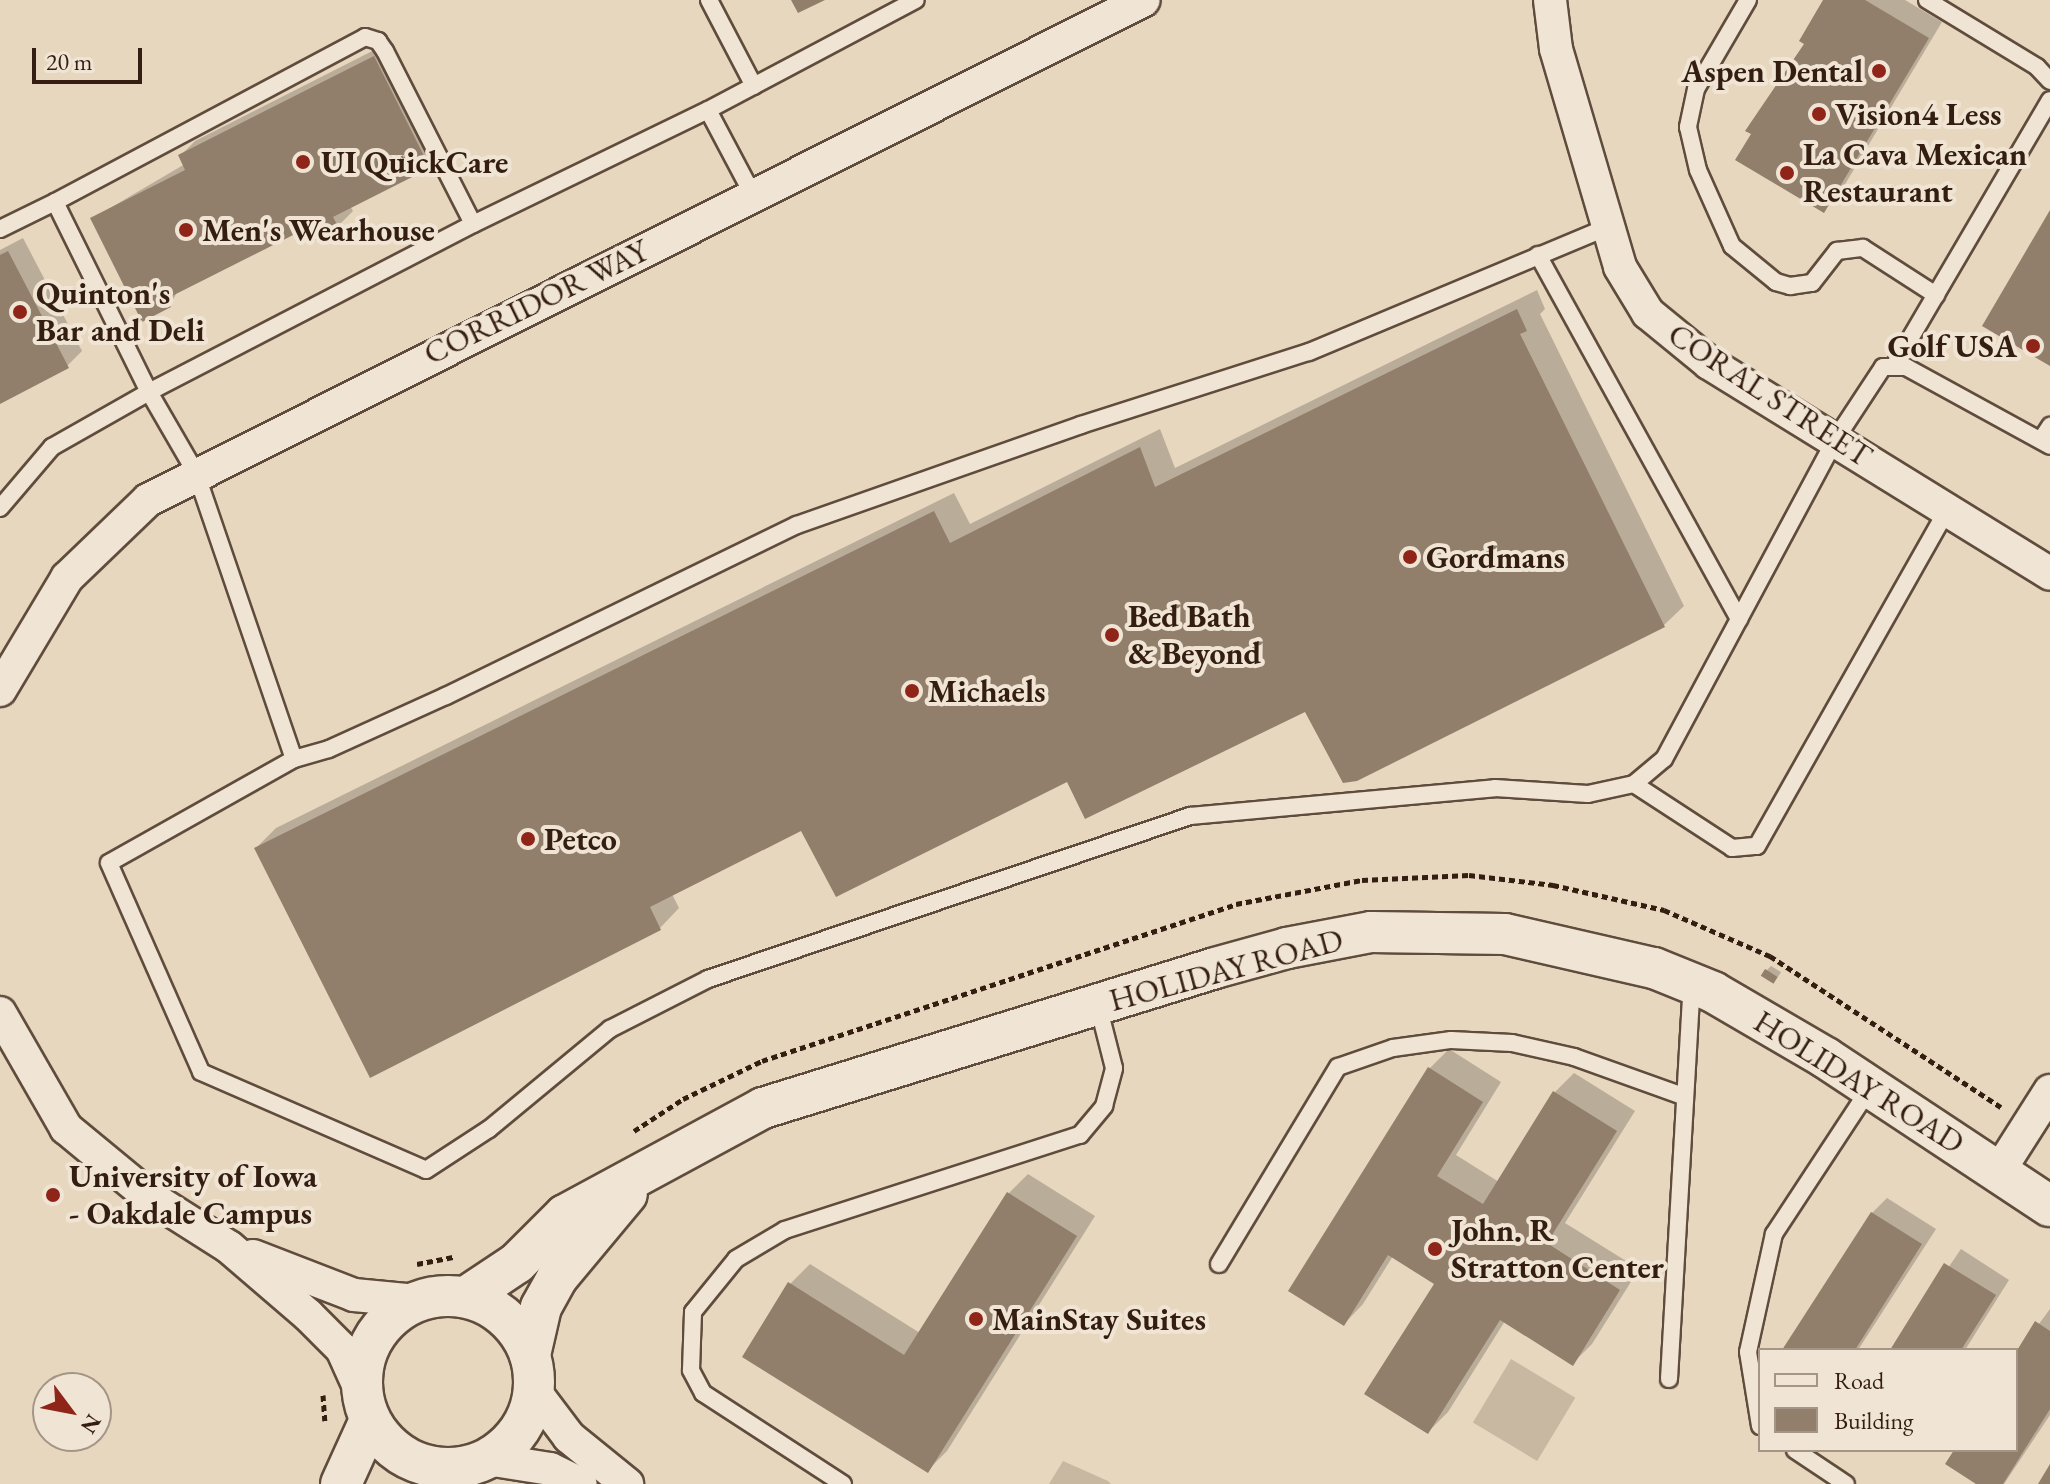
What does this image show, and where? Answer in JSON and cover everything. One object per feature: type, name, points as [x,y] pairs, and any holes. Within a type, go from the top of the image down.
[{"type":"street","name":"CORRIDOR WAY","points":[[2,677],[67,578],[107,534],[148,500],[196,473],[753,195],[1107,8],[1144,0]]},
{"type":"street","name":"CORAL STREET","points":[[1550,0],[1556,49],[1620,267],[1648,313],[1709,363],[2050,574]]},
{"type":"street","name":"HOLIDAY ROAD","points":[[411,1282],[466,1297],[517,1263],[565,1215],[705,1136],[803,1093],[1287,948],[1371,932],[1505,934],[1654,968],[1766,1020],[2050,1206]]},
{"type":"street","points":[[0,1013],[66,1128],[147,1195],[229,1247],[342,1349],[365,1405]]},
{"type":"street","points":[[1999,1171],[2050,1091]]},
{"type":"street","name":"HOLIDAY ROAD","points":[[365,1405],[390,1447],[415,1463],[425,1477],[470,1467],[487,1459],[516,1436],[531,1410],[531,1372],[541,1307],[569,1260],[651,1169]]},
{"type":"street","points":[[229,1247],[354,1295],[411,1282]]},
{"type":"street","points":[[341,1484],[365,1405],[372,1341],[411,1282]]},
{"type":"street","points":[[466,1297],[511,1321],[531,1372],[569,1437],[627,1484]]},
{"type":"street","points":[[487,1459],[550,1469],[581,1484]]},
{"type":"lane","points":[[709,0],[754,86]]},
{"type":"lane","points":[[0,508],[52,447],[149,392],[473,224],[708,110],[916,0]]},
{"type":"lane","points":[[1748,0],[1696,89],[1688,127],[1703,184],[1732,246],[1776,282],[1790,286],[1812,283],[1837,251],[1863,248],[1936,295]]},
{"type":"lane","points":[[1927,0],[2037,67],[2050,81]]},
{"type":"lane","points":[[0,229],[365,37],[385,51],[473,224]]},
{"type":"lane","points":[[1894,366],[2050,100]]},
{"type":"lane","points":[[708,110],[753,195]]},
{"type":"lane","points":[[55,202],[149,392],[196,473],[294,759]]},
{"type":"lane","points":[[1608,227],[1309,352],[1081,425],[797,525],[446,696],[329,749],[294,759],[109,863],[201,1072],[426,1170],[489,1129],[610,1029],[708,979],[1190,816],[1495,788],[1588,794],[1634,784],[1664,759],[1835,440],[1883,367],[1906,367],[2047,437]]},
{"type":"lane","points":[[1538,255],[1739,619]]},
{"type":"lane","points":[[1634,784],[1732,848],[1757,846],[1948,509]]},
{"type":"lane","points":[[1669,1379],[1683,1096],[1692,984]]},
{"type":"lane","points":[[843,1484],[703,1393],[691,1370],[693,1312],[708,1287],[736,1259],[785,1230],[1080,1135],[1104,1106],[1114,1068],[1097,1004]]},
{"type":"lane","points":[[1219,1264],[1338,1067],[1393,1048],[1436,1042],[1512,1043],[1574,1057],[1683,1096]]},
{"type":"lane","points":[[1758,1414],[1748,1352],[1774,1234],[1871,1087]]},
{"type":"lane","points":[[1798,1452],[1846,1484]]},
{"type":"path","points":[[622,1139],[683,1099],[762,1061],[1236,904],[1362,880],[1469,875],[1553,885],[1664,910],[1770,956],[2028,1125]]},
{"type":"path","points":[[411,1282],[469,1252]]},
{"type":"path","points":[[319,1382],[325,1430]]},
{"type":"shaded area","points":[[1511,1359],[1575,1398],[1537,1461],[1473,1422]]},
{"type":"shaded area","points":[[1063,1461],[1108,1481],[1111,1484],[1049,1484]]},
{"type":"building","points":[[791,0],[825,0],[798,13]]},
{"type":"building","points":[[1823,0],[1865,0],[1929,38],[1824,213],[1735,160],[1751,134],[1745,131],[1804,44],[1799,41]]},
{"type":"building","points":[[374,56],[430,168],[333,217],[339,228],[314,241],[307,228],[166,299],[171,307],[142,322],[90,218],[185,170],[178,155]]},
{"type":"building","points":[[2050,210],[2050,366],[1982,326]]},
{"type":"building","name":"Quinton's Bar and Deli","points":[[8,251],[69,368],[0,404],[0,255]]},
{"type":"building","points":[[1517,309],[1527,331],[1520,334],[1665,627],[1357,781],[1343,783],[1305,712],[1085,819],[1067,782],[836,897],[801,831],[650,907],[661,930],[370,1078],[254,848],[934,511],[950,543],[1140,447],[1155,487]]},
{"type":"building","points":[[1765,969],[1778,977],[1773,984],[1761,976]]},
{"type":"building","name":"John. R Stratton Center","points":[[1428,1067],[1483,1102],[1437,1176],[1483,1204],[1553,1091],[1617,1131],[1547,1243],[1620,1290],[1573,1366],[1500,1320],[1428,1434],[1364,1394],[1434,1284],[1388,1255],[1344,1326],[1288,1291]]},
{"type":"building","name":"MainStay Suites","points":[[1007,1192],[1077,1236],[928,1473],[742,1357],[788,1282],[904,1355]]},
{"type":"building","points":[[1871,1212],[1922,1244],[1856,1348],[1783,1348]]},
{"type":"building","points":[[1944,1263],[1996,1295],[1962,1348],[1891,1348]]},
{"type":"building","points":[[2035,1321],[2050,1331],[2050,1409],[2003,1484],[1976,1484],[1945,1464],[1953,1452],[2018,1452],[2018,1349]]},
{"type":"building","points":[[2050,1464],[2050,1484],[2038,1484]]},
{"type":"place","name":"Aspen Dental","points":[[1879,71]]},
{"type":"place","name":"Vision4 Less","points":[[1819,114]]},
{"type":"place","name":"UI QuickCare","points":[[303,162]]},
{"type":"place","name":"La Cava Mexican Restaurant","points":[[1787,173]]},
{"type":"place","name":"Men's Wearhouse","points":[[186,230]]},
{"type":"place","name":"Quinton's Bar and Deli","points":[[20,312]]},
{"type":"place","name":"Golf USA","points":[[2033,346]]},
{"type":"place","name":"Gordmans","points":[[1410,557]]},
{"type":"place","name":"Bed Bath & Beyond","points":[[1112,635]]},
{"type":"place","name":"Michaels","points":[[912,691]]},
{"type":"place","name":"Petco","points":[[528,839]]},
{"type":"place","name":"University of Iowa - Oakdale Campus","points":[[53,1195]]},
{"type":"place","name":"John. R Stratton Center","points":[[1435,1249]]},
{"type":"place","name":"MainStay Suites","points":[[976,1319]]}]
